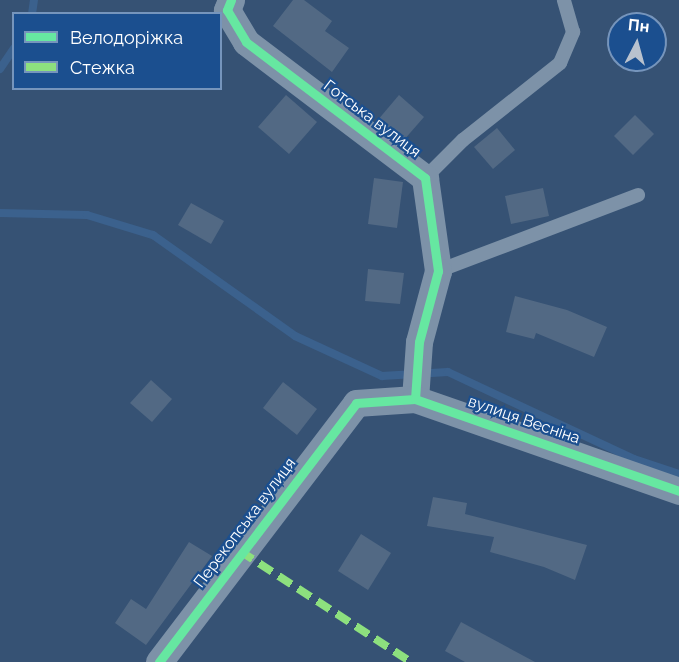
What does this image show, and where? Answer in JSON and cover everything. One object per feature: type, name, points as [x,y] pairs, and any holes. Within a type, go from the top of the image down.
[{"type":"street","name":"Готська вулиця","points":[[231,0],[227,10],[246,42],[425,178],[438,271],[419,342],[415,390]]},
{"type":"street","name":"вулиця Весніна","points":[[356,403],[415,390],[679,490]]},
{"type":"street","name":"Перекопська вулиця","points":[[159,662],[356,403]]},
{"type":"lane","points":[[425,178],[463,140],[560,63],[573,32],[564,0]]},
{"type":"lane","points":[[438,271],[638,195]]},
{"type":"building","points":[[293,0],[304,0],[332,21],[325,31],[349,48],[332,72],[273,26]]},
{"type":"building","points":[[286,95],[317,122],[289,154],[258,127]]},
{"type":"building","points":[[399,95],[424,117],[403,141],[377,121]]},
{"type":"building","points":[[635,115],[654,134],[633,155],[614,136]]},
{"type":"building","points":[[497,128],[515,150],[493,169],[474,147]]},
{"type":"building","points":[[374,178],[403,182],[397,228],[368,224]]},
{"type":"building","points":[[543,188],[549,216],[511,224],[505,196]]},
{"type":"building","points":[[191,203],[224,221],[211,244],[178,225]]},
{"type":"building","points":[[368,269],[404,273],[400,304],[365,301]]},
{"type":"building","points":[[515,296],[567,310],[607,327],[594,357],[536,333],[534,339],[506,332]]},
{"type":"building","points":[[151,380],[172,399],[152,422],[130,403]]},
{"type":"building","points":[[283,382],[317,409],[297,435],[263,408]]},
{"type":"building","points":[[433,497],[467,503],[465,514],[587,545],[575,580],[544,567],[490,552],[494,537],[427,526]]},
{"type":"building","points":[[361,534],[391,553],[368,590],[338,571]]},
{"type":"building","points":[[189,542],[212,556],[146,645],[115,623],[131,599],[146,609]]},
{"type":"building","points":[[461,622],[535,662],[465,662],[445,651]]},
{"type":"waterway","points":[[32,12],[34,0]]},
{"type":"waterway","points":[[0,69],[12,51]]},
{"type":"waterway","points":[[0,213],[87,215],[153,235],[295,336],[382,376],[448,372],[634,459],[679,474]]},
{"type":"marked path","points":[[240,551],[411,662]]},
{"type":"cycle path","points":[[231,0],[227,10],[246,42],[425,178],[438,271],[419,342],[415,399]]},
{"type":"cycle path","points":[[159,662],[356,403],[415,399],[679,491]]}]
